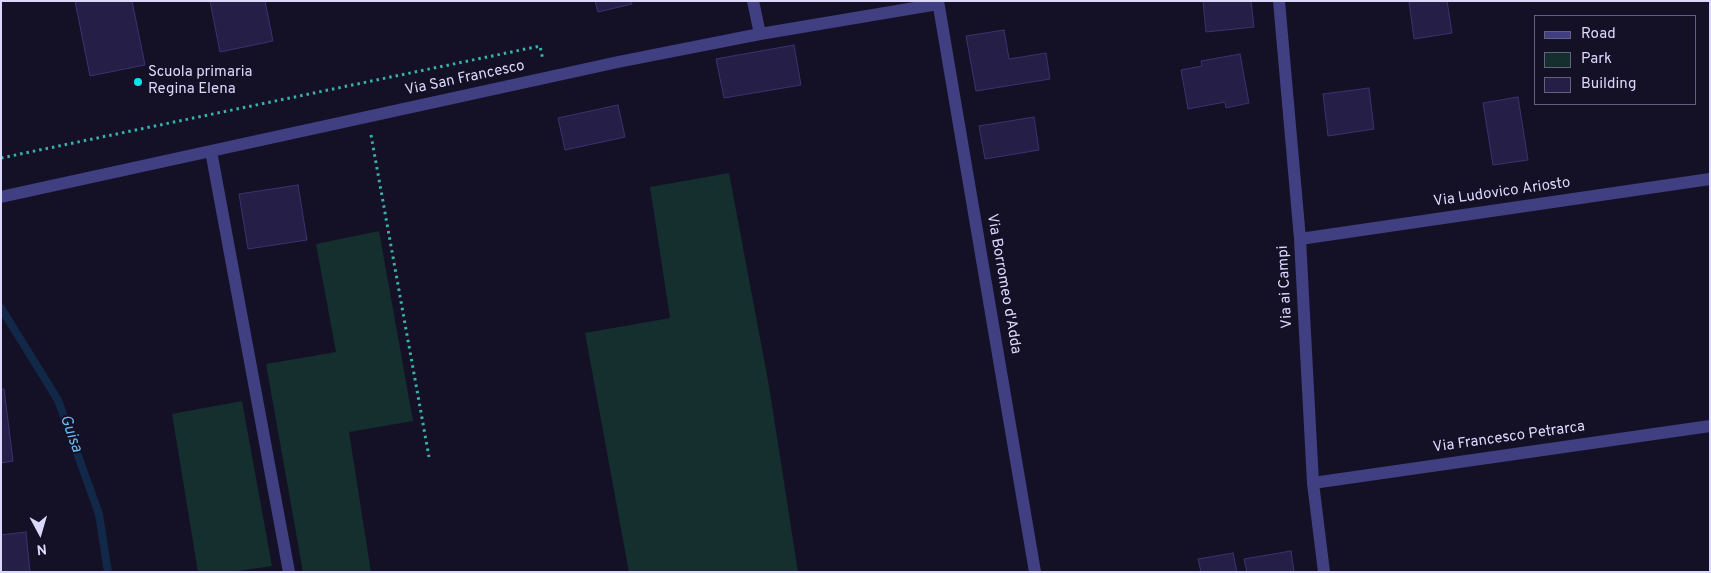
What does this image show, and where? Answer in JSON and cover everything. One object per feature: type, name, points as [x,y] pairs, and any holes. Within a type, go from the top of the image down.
[{"type":"street","points":[[753,1],[760,34]]},
{"type":"street","name":"Via ai Campi","points":[[1279,1],[1300,239],[1313,482],[1324,572]]},
{"type":"street","name":"Via San Francesco","points":[[1,197],[618,62],[760,34],[938,3]]},
{"type":"street","name":"Via Borromeo d'Adda","points":[[938,3],[1035,572]]},
{"type":"street","points":[[212,151],[289,572]]},
{"type":"street","name":"Via Ludovico Ariosto","points":[[1300,239],[1710,179]]},
{"type":"street","name":"Via Francesco Petrarca","points":[[1313,482],[1710,426]]},
{"type":"path","points":[[1,158],[540,46],[544,65]]},
{"type":"path","points":[[368,117],[429,457]]},
{"type":"green space","points":[[729,173],[769,386],[798,572],[629,572],[585,333],[670,318],[650,187]]},
{"type":"green space","points":[[379,231],[413,421],[349,432],[371,572],[303,572],[266,364],[336,352],[316,244]]},
{"type":"green space","points":[[242,401],[272,566],[230,572],[198,572],[172,414]]},
{"type":"building","points":[[75,1],[132,1],[145,65],[90,76]]},
{"type":"building","points":[[210,1],[265,1],[273,41],[220,52]]},
{"type":"building","points":[[595,1],[631,1],[632,4],[598,12]]},
{"type":"building","points":[[1203,1],[1251,1],[1254,27],[1206,32]]},
{"type":"building","points":[[1409,1],[1447,1],[1452,33],[1414,39]]},
{"type":"building","points":[[1004,30],[1009,59],[1046,53],[1050,79],[976,91],[966,36]]},
{"type":"building","points":[[794,45],[801,85],[724,98],[716,59]]},
{"type":"building","points":[[1240,54],[1249,103],[1226,108],[1225,102],[1188,109],[1181,70],[1202,66],[1201,61]]},
{"type":"building","points":[[1369,88],[1374,129],[1328,136],[1323,94]]},
{"type":"building","points":[[1518,97],[1528,160],[1493,165],[1483,103]]},
{"type":"building","points":[[618,105],[625,137],[565,150],[558,118]]},
{"type":"building","points":[[1034,117],[1039,150],[985,159],[979,126]]},
{"type":"building","points":[[298,185],[307,240],[248,249],[239,194]]},
{"type":"building","points":[[1,389],[4,389],[13,461],[1,463]]},
{"type":"building","points":[[26,532],[30,572],[1,572],[1,535]]},
{"type":"building","points":[[1291,551],[1294,572],[1247,572],[1244,559]]},
{"type":"building","points":[[1233,553],[1237,572],[1201,572],[1198,559]]},
{"type":"waterway","name":"Guisa","points":[[1,308],[58,400],[99,514],[108,572]]},
{"type":"place","name":"Scuola primaria Regina Elena","points":[[138,82]]}]
